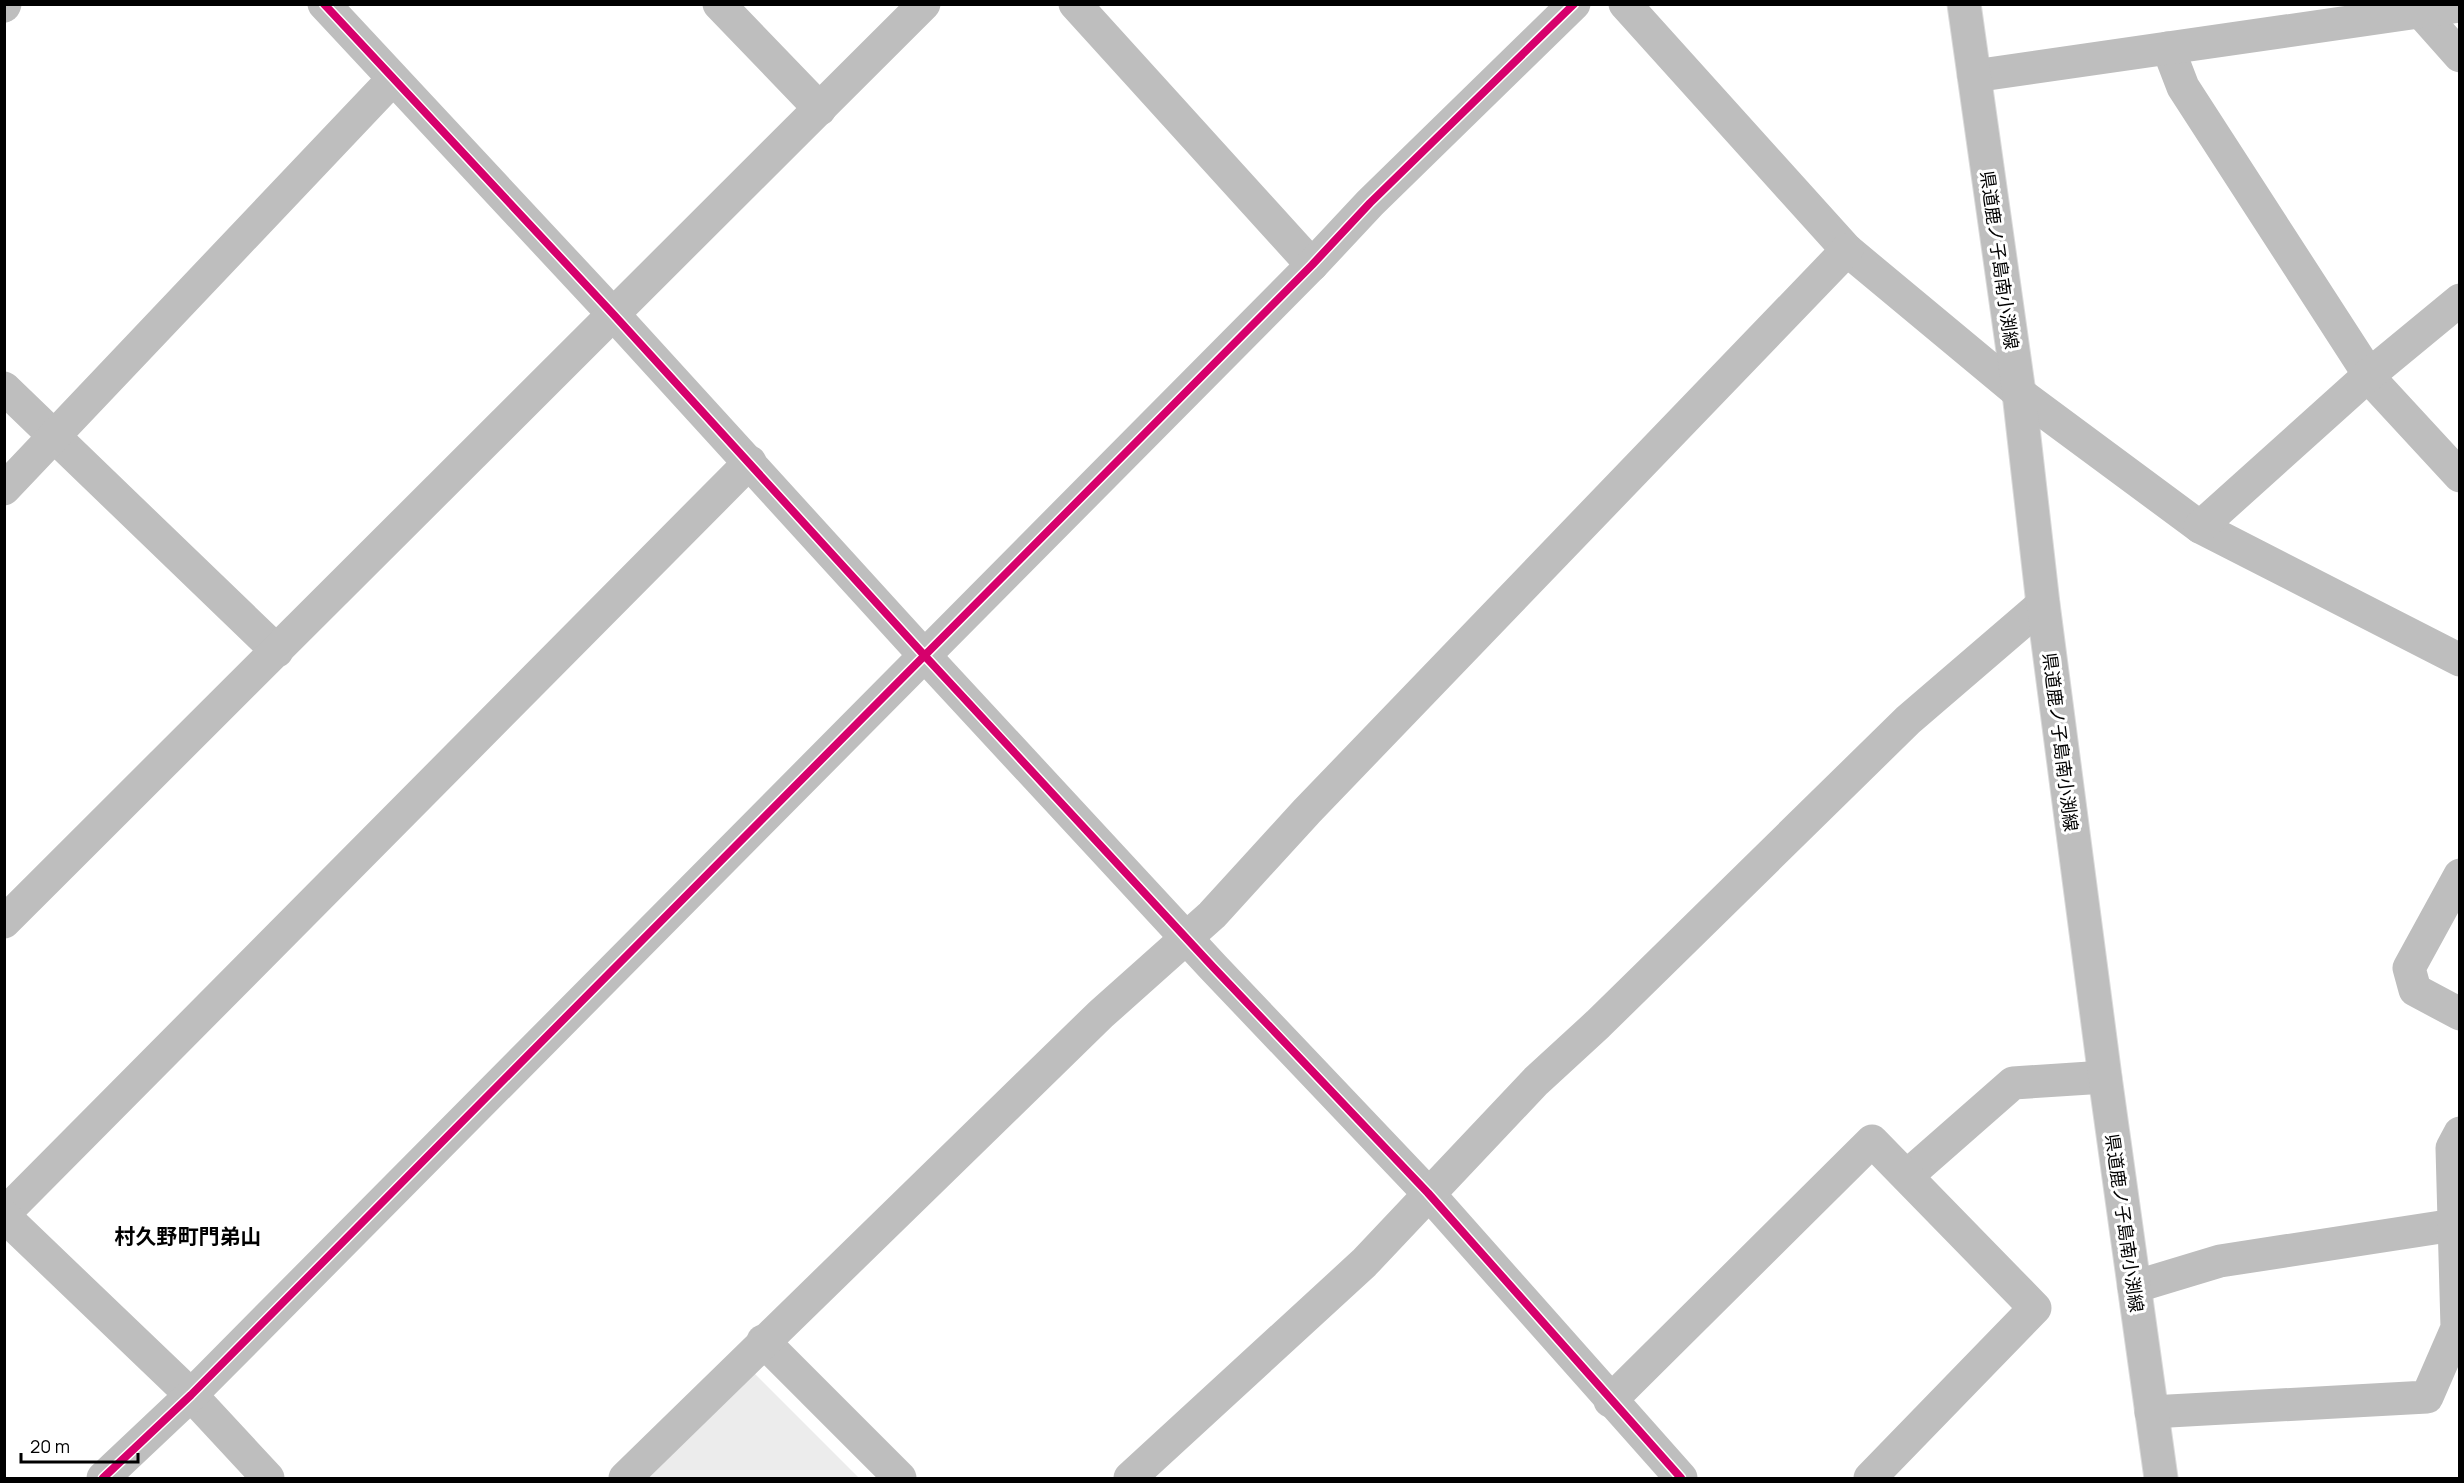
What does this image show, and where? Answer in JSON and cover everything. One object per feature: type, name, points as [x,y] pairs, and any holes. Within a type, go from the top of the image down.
[{"type":"street","points":[[324,4],[750,462],[924,656],[1187,936],[1213,967],[1428,1193],[1671,1474]]},
{"type":"street","points":[[719,4],[820,109]]},
{"type":"street","points":[[4,922],[924,4]]},
{"type":"street","points":[[1075,4],[1312,265]]},
{"type":"street","points":[[103,1479],[191,1395],[1379,195],[1574,4]]},
{"type":"street","points":[[1625,4],[1846,250],[2019,393],[2200,527],[2460,660]]},
{"type":"street","name":"県道鹿ノ子島南小渕線","points":[[1964,4],[2019,393],[2043,604],[2104,1077],[2160,1479]]},
{"type":"street","points":[[1974,76],[2460,6]]},
{"type":"street","points":[[2420,11],[2460,56]]},
{"type":"street","points":[[2168,48],[2183,87],[2369,375],[2460,476]]},
{"type":"street","points":[[4,489],[393,79]]},
{"type":"street","points":[[625,1479],[763,1341],[1101,1014],[1212,915],[1307,811],[1846,250]]},
{"type":"street","points":[[2200,527],[2369,375],[2460,300]]},
{"type":"street","points":[[4,388],[277,651]]},
{"type":"street","points":[[268,1479],[191,1395],[4,1215],[750,462]]},
{"type":"street","points":[[1130,1479],[1364,1263],[1536,1081],[1598,1024],[1908,720],[2043,604]]},
{"type":"street","points":[[2460,875],[2409,968],[2415,990],[2460,1014]]},
{"type":"street","points":[[1906,1176],[2013,1083],[2104,1077]]},
{"type":"street","points":[[2151,1412],[2427,1397],[2457,1328],[2452,1148],[2460,1133]]},
{"type":"street","points":[[1610,1401],[1872,1141],[2035,1308],[1870,1479]]},
{"type":"street","points":[[2134,1287],[2220,1261],[2454,1225]]},
{"type":"street","points":[[763,1341],[900,1479]]},
{"type":"shaded area","points":[[754,1373],[859,1478],[646,1478]]},
{"type":"cycle path","points":[[324,4],[614,315],[1213,967],[1428,1193],[1681,1478]]},
{"type":"cycle path","points":[[103,1478],[191,1395],[1312,265],[1370,203],[1574,4]]},
{"type":"district","name":"村久野町門弟山","points":[[188,1236]]}]
